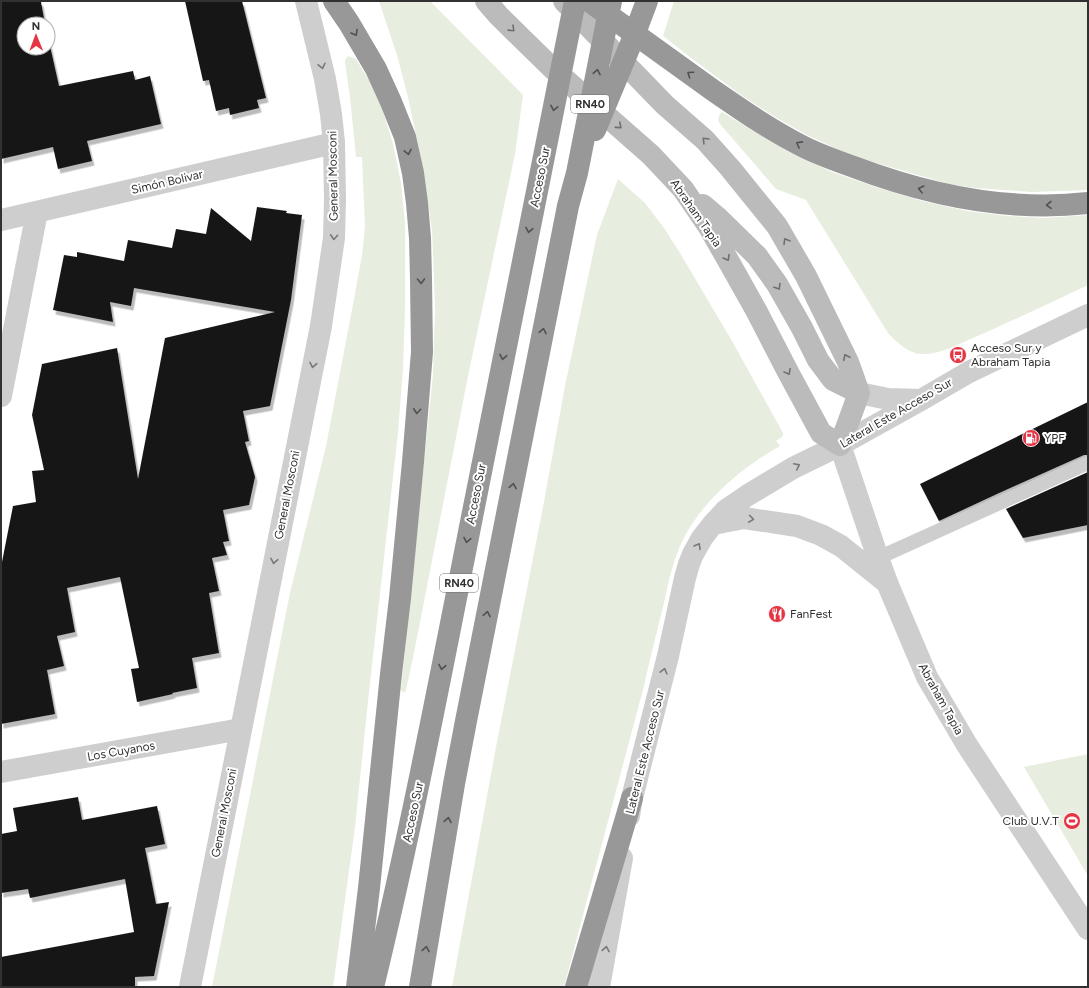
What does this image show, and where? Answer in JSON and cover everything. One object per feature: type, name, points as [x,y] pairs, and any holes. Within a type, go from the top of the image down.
[{"type":"highway","points":[[334,1],[376,68],[405,137],[413,173],[420,238],[422,352],[400,598],[369,888],[356,987]]},
{"type":"highway","name":"Acceso Sur","points":[[373,987],[419,785],[575,1]]},
{"type":"highway","points":[[589,1],[739,108],[804,147],[833,160],[880,177],[961,198],[999,203],[1037,205],[1088,203]]},
{"type":"highway","name":"RN40","points":[[420,987],[464,728],[568,206],[577,173],[610,1]]},
{"type":"highway","points":[[577,173],[647,1]]},
{"type":"highway","points":[[576,987],[632,798]]},
{"type":"main road","name":"Abraham Tapia","points":[[486,1],[499,16],[551,67],[651,155],[683,190],[709,227],[758,312],[821,433],[840,445]]},
{"type":"main road","points":[[564,1],[665,105],[705,140],[777,226],[806,276],[848,362],[859,393],[840,445]]},
{"type":"main road","points":[[683,190],[717,217],[756,256],[777,284],[818,360],[834,380],[859,393]]},
{"type":"street","name":"General Mosconi","points":[[190,987],[319,334],[334,238],[334,144],[331,114],[325,79],[306,1]]},
{"type":"street","name":"Simón Bolivar","points":[[1,220],[334,144]]},
{"type":"street","points":[[1,396],[37,212]]},
{"type":"street","name":"Lateral Este Acceso Sur","points":[[599,987],[632,798],[666,664],[682,592],[689,564],[699,543],[712,524],[726,510],[769,481],[840,445],[968,372],[1088,315]]},
{"type":"street","points":[[859,393],[888,399],[921,400]]},
{"type":"street","name":"Abraham Tapia","points":[[840,445],[888,585],[927,677],[967,745],[1088,929]]},
{"type":"street","points":[[712,524],[744,518],[797,526],[841,546],[888,585]]},
{"type":"street","name":"Los Cuyanos","points":[[1,772],[241,729]]},
{"type":"lane","points":[[878,558],[1088,463]]},
{"type":"shaded area","points":[[379,1],[430,1],[523,95],[515,154],[468,376],[414,653],[405,692],[401,690],[433,374],[435,309],[434,276],[432,231],[423,169],[408,97],[397,55]]},
{"type":"shaded area","points":[[674,1],[1088,1],[1088,190],[1032,192],[976,188],[949,184],[873,162],[839,150],[807,135],[741,95],[663,36]]},
{"type":"shaded area","points":[[348,56],[356,59],[370,82],[382,108],[393,144],[401,183],[405,222],[405,309],[403,369],[398,432],[355,827],[333,987],[212,987],[290,593],[326,446],[362,255],[365,227],[362,157],[356,157],[345,63]]},
{"type":"shaded area","points":[[722,112],[789,152],[832,172],[922,201],[967,211],[1007,216],[1044,218],[1088,215],[1088,285],[1017,319],[948,349],[928,354],[911,352],[888,333],[806,200],[776,189],[720,124],[718,118]]},
{"type":"shaded area","points":[[618,179],[645,203],[664,228],[732,341],[783,433],[783,436],[776,441],[780,446],[766,454],[740,473],[715,496],[694,521],[678,550],[670,577],[644,686],[564,987],[452,987],[565,386],[597,235]]},
{"type":"shaded area","name":"Club U.V.T","points":[[1088,754],[1088,876],[1024,767]]},
{"type":"building","points":[[1,1],[41,2],[44,16],[16,16],[16,56],[52,56],[59,86],[133,71],[135,80],[150,76],[161,124],[87,141],[92,161],[58,169],[53,147],[1,159]]},
{"type":"building","points":[[185,1],[242,1],[266,98],[257,100],[259,108],[230,115],[229,108],[216,111],[209,80],[203,81]]},
{"type":"building","points":[[257,207],[287,211],[286,213],[302,215],[291,300],[270,406],[243,411],[249,441],[245,442],[255,477],[249,505],[223,510],[229,541],[223,542],[227,555],[212,558],[219,591],[209,593],[219,653],[192,658],[197,688],[137,702],[131,669],[139,668],[120,577],[67,588],[75,632],[57,636],[64,666],[47,670],[55,714],[1,724],[1,567],[13,506],[36,502],[32,471],[44,470],[32,415],[42,364],[117,348],[138,479],[165,338],[275,312],[134,288],[131,306],[110,302],[113,322],[53,310],[64,255],[77,257],[77,252],[124,261],[128,240],[172,248],[176,229],[206,234],[211,208],[251,241]]},
{"type":"building","points":[[1088,402],[1088,455],[1084,455],[939,521],[920,484]]},
{"type":"building","points":[[1088,472],[1088,525],[1023,538],[1006,509]]},
{"type":"building","points":[[78,797],[82,820],[157,806],[165,844],[145,848],[156,904],[169,902],[154,976],[135,977],[135,987],[1,987],[1,957],[134,932],[125,879],[30,898],[28,889],[1,893],[1,834],[17,831],[13,808]]},
{"type":"place","name":"Acceso Sur y Abraham Tapia","points":[[958,355]]},
{"type":"place","name":"YPF","points":[[1031,438]]},
{"type":"place","name":"FanFest","points":[[777,614]]},
{"type":"place","name":"Club U.V.T","points":[[1072,821]]}]
